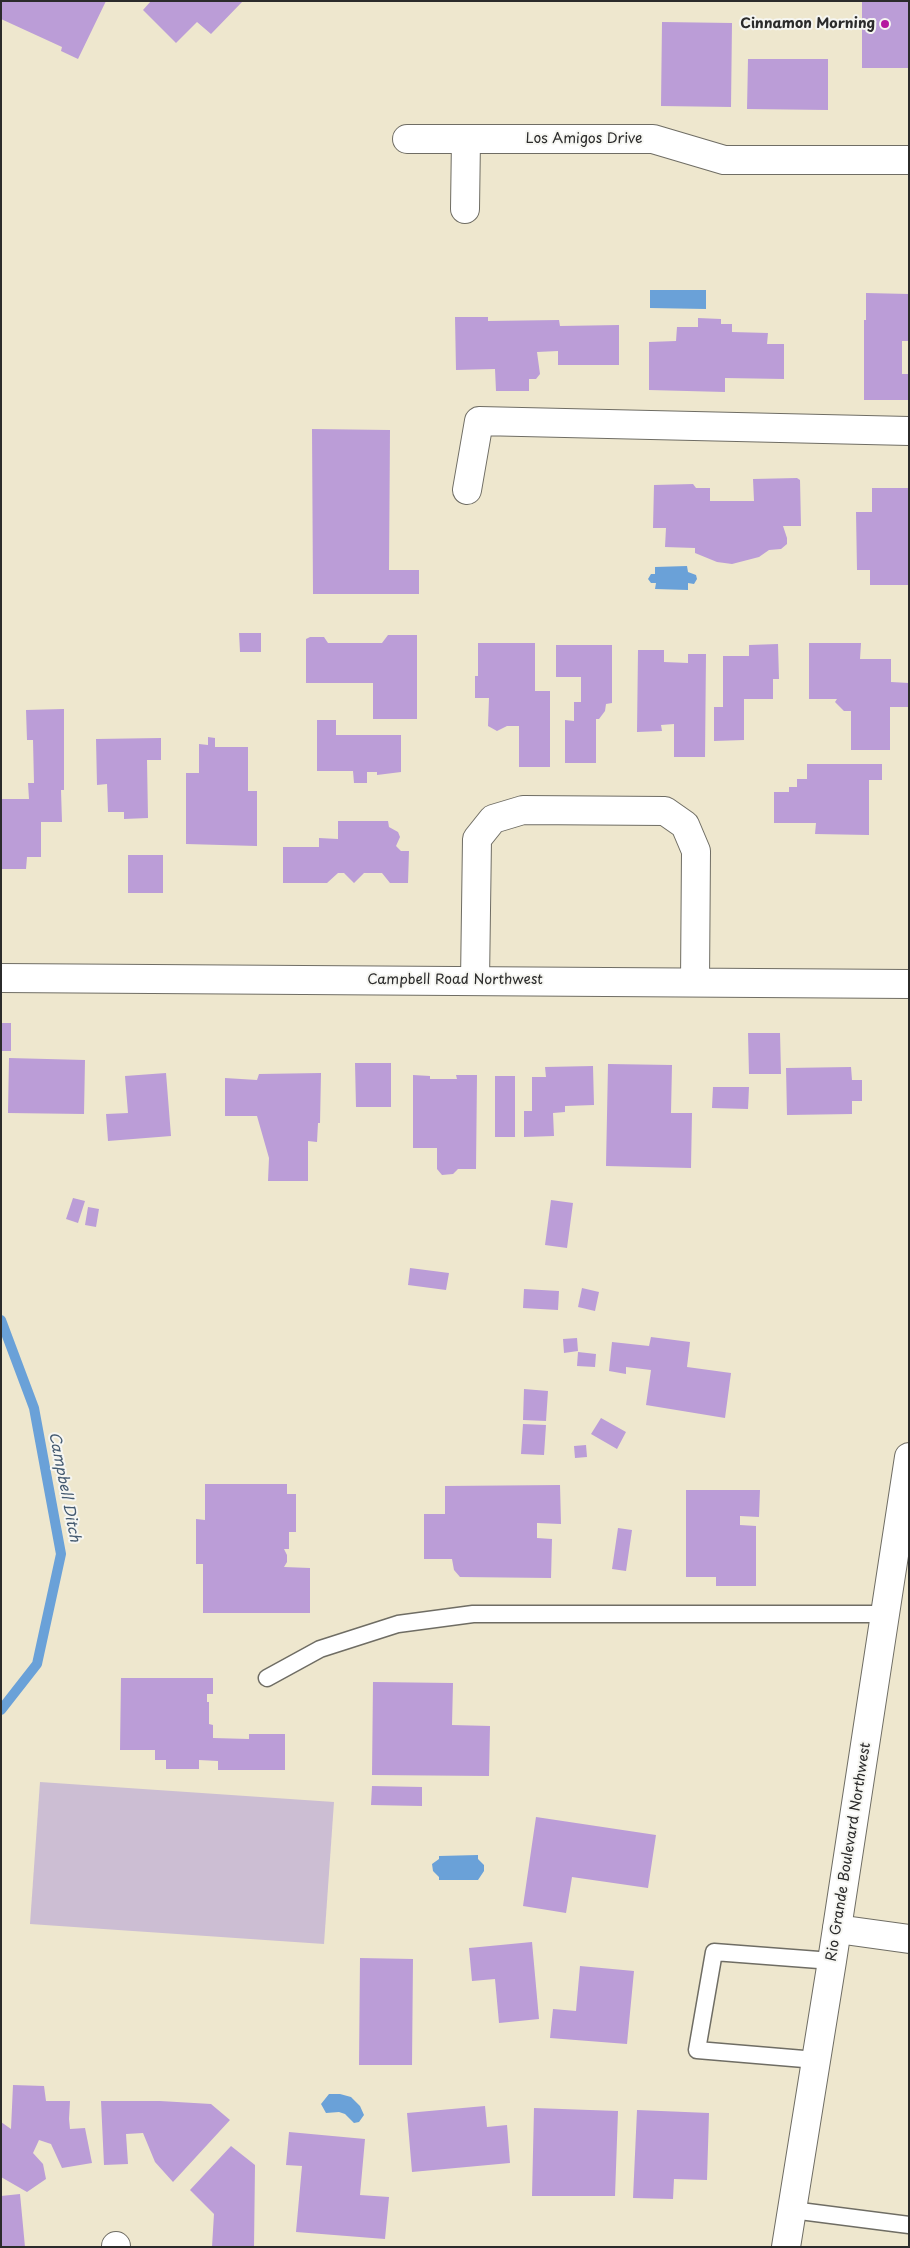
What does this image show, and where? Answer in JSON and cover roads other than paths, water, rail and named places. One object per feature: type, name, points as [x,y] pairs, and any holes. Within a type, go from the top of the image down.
[{"type":"street","name":"Los Amigos Drive","points":[[407,139],[653,138],[724,160],[909,160]]},
{"type":"street","points":[[465,209],[466,139]]},
{"type":"street","points":[[467,490],[479,421],[909,431]]},
{"type":"street","points":[[475,980],[478,839],[493,819],[522,810],[665,811],[685,825],[696,851],[695,982]]},
{"type":"street","name":"Campbell Road Northwest","points":[[1,978],[909,984]]},
{"type":"street","name":"Rio Grande Boulevard Northwest","points":[[786,2247],[909,1457]]},
{"type":"street","points":[[837,1929],[909,1939]]},
{"type":"lane","points":[[267,1678],[320,1649],[398,1624],[473,1614],[885,1614]]},
{"type":"lane","points":[[816,2060],[697,2050],[714,1952],[832,1961]]},
{"type":"lane","points":[[792,2210],[909,2225]]},
{"type":"water","points":[[650,290],[706,290],[706,309],[650,308]]},
{"type":"water","points":[[687,566],[688,572],[696,575],[697,579],[694,584],[688,583],[688,590],[655,589],[656,583],[651,583],[648,579],[651,574],[655,574],[655,567]]},
{"type":"water","points":[[478,1855],[478,1859],[484,1865],[484,1871],[478,1880],[439,1880],[439,1877],[433,1871],[432,1864],[439,1859],[439,1856]]},
{"type":"water","points":[[329,2094],[351,2097],[360,2106],[364,2115],[359,2122],[354,2123],[345,2114],[339,2112],[326,2113],[321,2104]]},
{"type":"waterway","name":"Campbell Ditch","points":[[1,1320],[34,1408],[61,1554],[37,1664],[1,1710]]},
{"type":"place","name":"Cinnamon Morning","points":[[885,24]]}]
